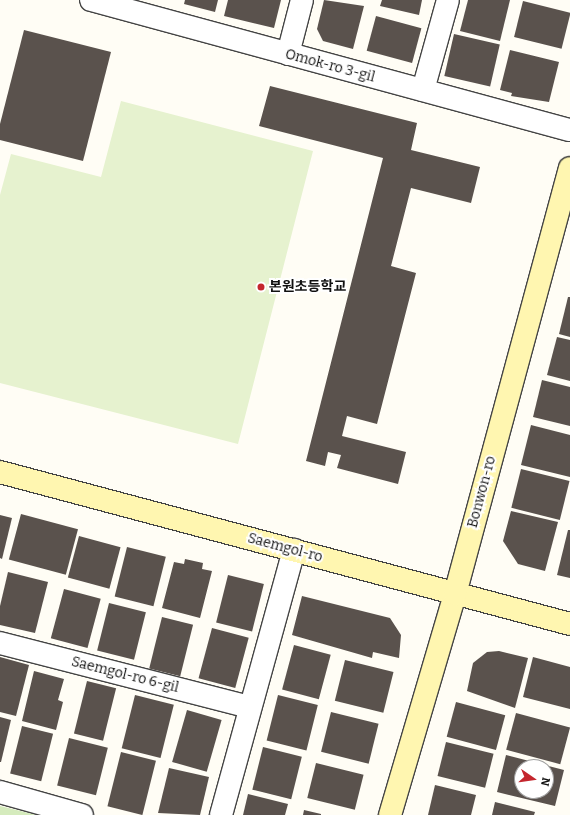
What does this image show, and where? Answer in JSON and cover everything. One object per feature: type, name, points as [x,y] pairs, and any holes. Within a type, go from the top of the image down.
[{"type":"street","name":"Omok-ro 3-gil","points":[[91,0],[148,8],[288,54],[570,130]]},
{"type":"street","points":[[288,54],[302,0]]},
{"type":"street","points":[[423,90],[448,0]]},
{"type":"street","name":"Bonwon-ro","points":[[390,815],[455,594],[570,168]]},
{"type":"street","name":"Saemgol-ro","points":[[0,472],[570,624]]},
{"type":"street","points":[[221,815],[249,707],[294,550]]},
{"type":"street","name":"Saemgol-ro 6-gil","points":[[0,643],[249,707]]},
{"type":"street","points":[[0,792],[76,814]]},
{"type":"green space","points":[[121,101],[313,151],[238,444],[0,383],[0,195],[11,154],[101,177]]},
{"type":"green space","points":[[0,806],[37,815],[0,815]]},
{"type":"building","points":[[185,0],[218,0],[215,12],[184,4]]},
{"type":"building","points":[[228,0],[281,0],[274,28],[224,16]]},
{"type":"building","points":[[324,0],[364,6],[353,49],[323,41],[317,29]]},
{"type":"building","points":[[382,0],[422,0],[419,15],[380,6]]},
{"type":"building","points":[[468,0],[510,0],[500,41],[460,31]]},
{"type":"building","points":[[523,1],[570,13],[562,49],[514,37]]},
{"type":"building","points":[[376,16],[421,28],[412,63],[367,51]]},
{"type":"building","points":[[24,30],[111,52],[83,161],[0,140],[0,124]]},
{"type":"building","points":[[454,34],[500,45],[490,86],[444,76]]},
{"type":"building","points":[[510,50],[559,62],[549,102],[511,96],[512,93],[500,90]]},
{"type":"building","points":[[270,86],[417,123],[411,150],[480,167],[471,203],[411,188],[391,266],[416,273],[377,424],[347,416],[342,436],[406,452],[398,484],[337,468],[341,455],[328,452],[325,466],[306,461],[383,158],[259,126]]},
{"type":"building","points":[[568,297],[570,297],[570,337],[559,334]]},
{"type":"building","points":[[557,337],[570,340],[570,381],[547,375]]},
{"type":"building","points":[[542,380],[570,387],[570,426],[533,417]]},
{"type":"building","points":[[531,425],[570,435],[570,477],[521,465]]},
{"type":"building","points":[[521,469],[570,481],[560,520],[511,508]]},
{"type":"building","points":[[511,511],[558,522],[545,571],[518,564],[503,541]]},
{"type":"building","points":[[21,514],[78,529],[66,575],[9,559]]},
{"type":"building","points":[[0,515],[12,518],[2,559],[0,558]]},
{"type":"building","points":[[568,530],[570,530],[570,578],[557,575]]},
{"type":"building","points":[[79,536],[121,547],[109,589],[68,578]]},
{"type":"building","points":[[127,547],[166,557],[153,606],[115,596]]},
{"type":"building","points":[[185,559],[203,563],[202,569],[212,571],[200,618],[162,608],[174,562],[184,564]]},
{"type":"building","points":[[8,572],[48,582],[35,633],[0,625],[0,606]]},
{"type":"building","points":[[228,575],[264,584],[252,631],[216,623]]},
{"type":"building","points":[[64,589],[101,599],[88,648],[51,638]]},
{"type":"building","points":[[302,596],[390,618],[401,635],[399,658],[373,652],[372,658],[292,635]]},
{"type":"building","points":[[109,603],[146,612],[134,660],[97,651]]},
{"type":"building","points":[[162,617],[193,625],[180,676],[149,668]]},
{"type":"building","points":[[212,628],[249,638],[235,688],[199,678]]},
{"type":"building","points":[[294,645],[331,655],[319,699],[282,689]]},
{"type":"building","points":[[499,651],[528,658],[515,708],[467,691],[473,663],[487,652]]},
{"type":"building","points":[[0,657],[29,665],[16,716],[0,712]]},
{"type":"building","points":[[533,657],[570,667],[570,709],[523,697]]},
{"type":"building","points":[[345,660],[394,672],[383,713],[335,701]]},
{"type":"building","points":[[34,671],[64,679],[58,700],[63,702],[56,730],[22,721]]},
{"type":"building","points":[[87,681],[116,688],[103,741],[74,733]]},
{"type":"building","points":[[135,695],[174,705],[161,758],[122,748]]},
{"type":"building","points":[[278,695],[318,705],[306,751],[267,741]]},
{"type":"building","points":[[456,702],[505,715],[496,750],[447,737]]},
{"type":"building","points":[[187,710],[222,720],[207,772],[172,762]]},
{"type":"building","points":[[331,712],[379,724],[369,764],[321,752]]},
{"type":"building","points":[[516,713],[570,727],[560,764],[554,763],[554,759],[541,759],[506,750]]},
{"type":"building","points":[[0,717],[11,720],[1,762],[0,762]]},
{"type":"building","points":[[22,726],[53,734],[41,781],[10,774]]},
{"type":"building","points":[[69,738],[108,748],[96,795],[57,786]]},
{"type":"building","points":[[446,742],[494,754],[485,788],[438,776]]},
{"type":"building","points":[[263,747],[302,757],[291,799],[252,790]]},
{"type":"building","points":[[121,752],[156,761],[142,815],[107,806]]},
{"type":"building","points":[[506,755],[521,759],[514,759],[514,796],[497,792]]},
{"type":"building","points":[[316,763],[364,775],[355,810],[307,798]]},
{"type":"building","points":[[554,767],[564,770],[555,806],[526,799],[554,799]]},
{"type":"building","points":[[169,768],[209,777],[200,815],[158,813]]},
{"type":"building","points":[[435,785],[476,795],[471,815],[428,815]]},
{"type":"building","points":[[248,794],[288,804],[285,815],[243,815]]},
{"type":"building","points":[[495,802],[535,812],[534,815],[492,815]]},
{"type":"building","points":[[304,810],[321,814],[321,815],[303,815]]},
{"type":"place","name":"본원초등학교","points":[[261,287]]}]
